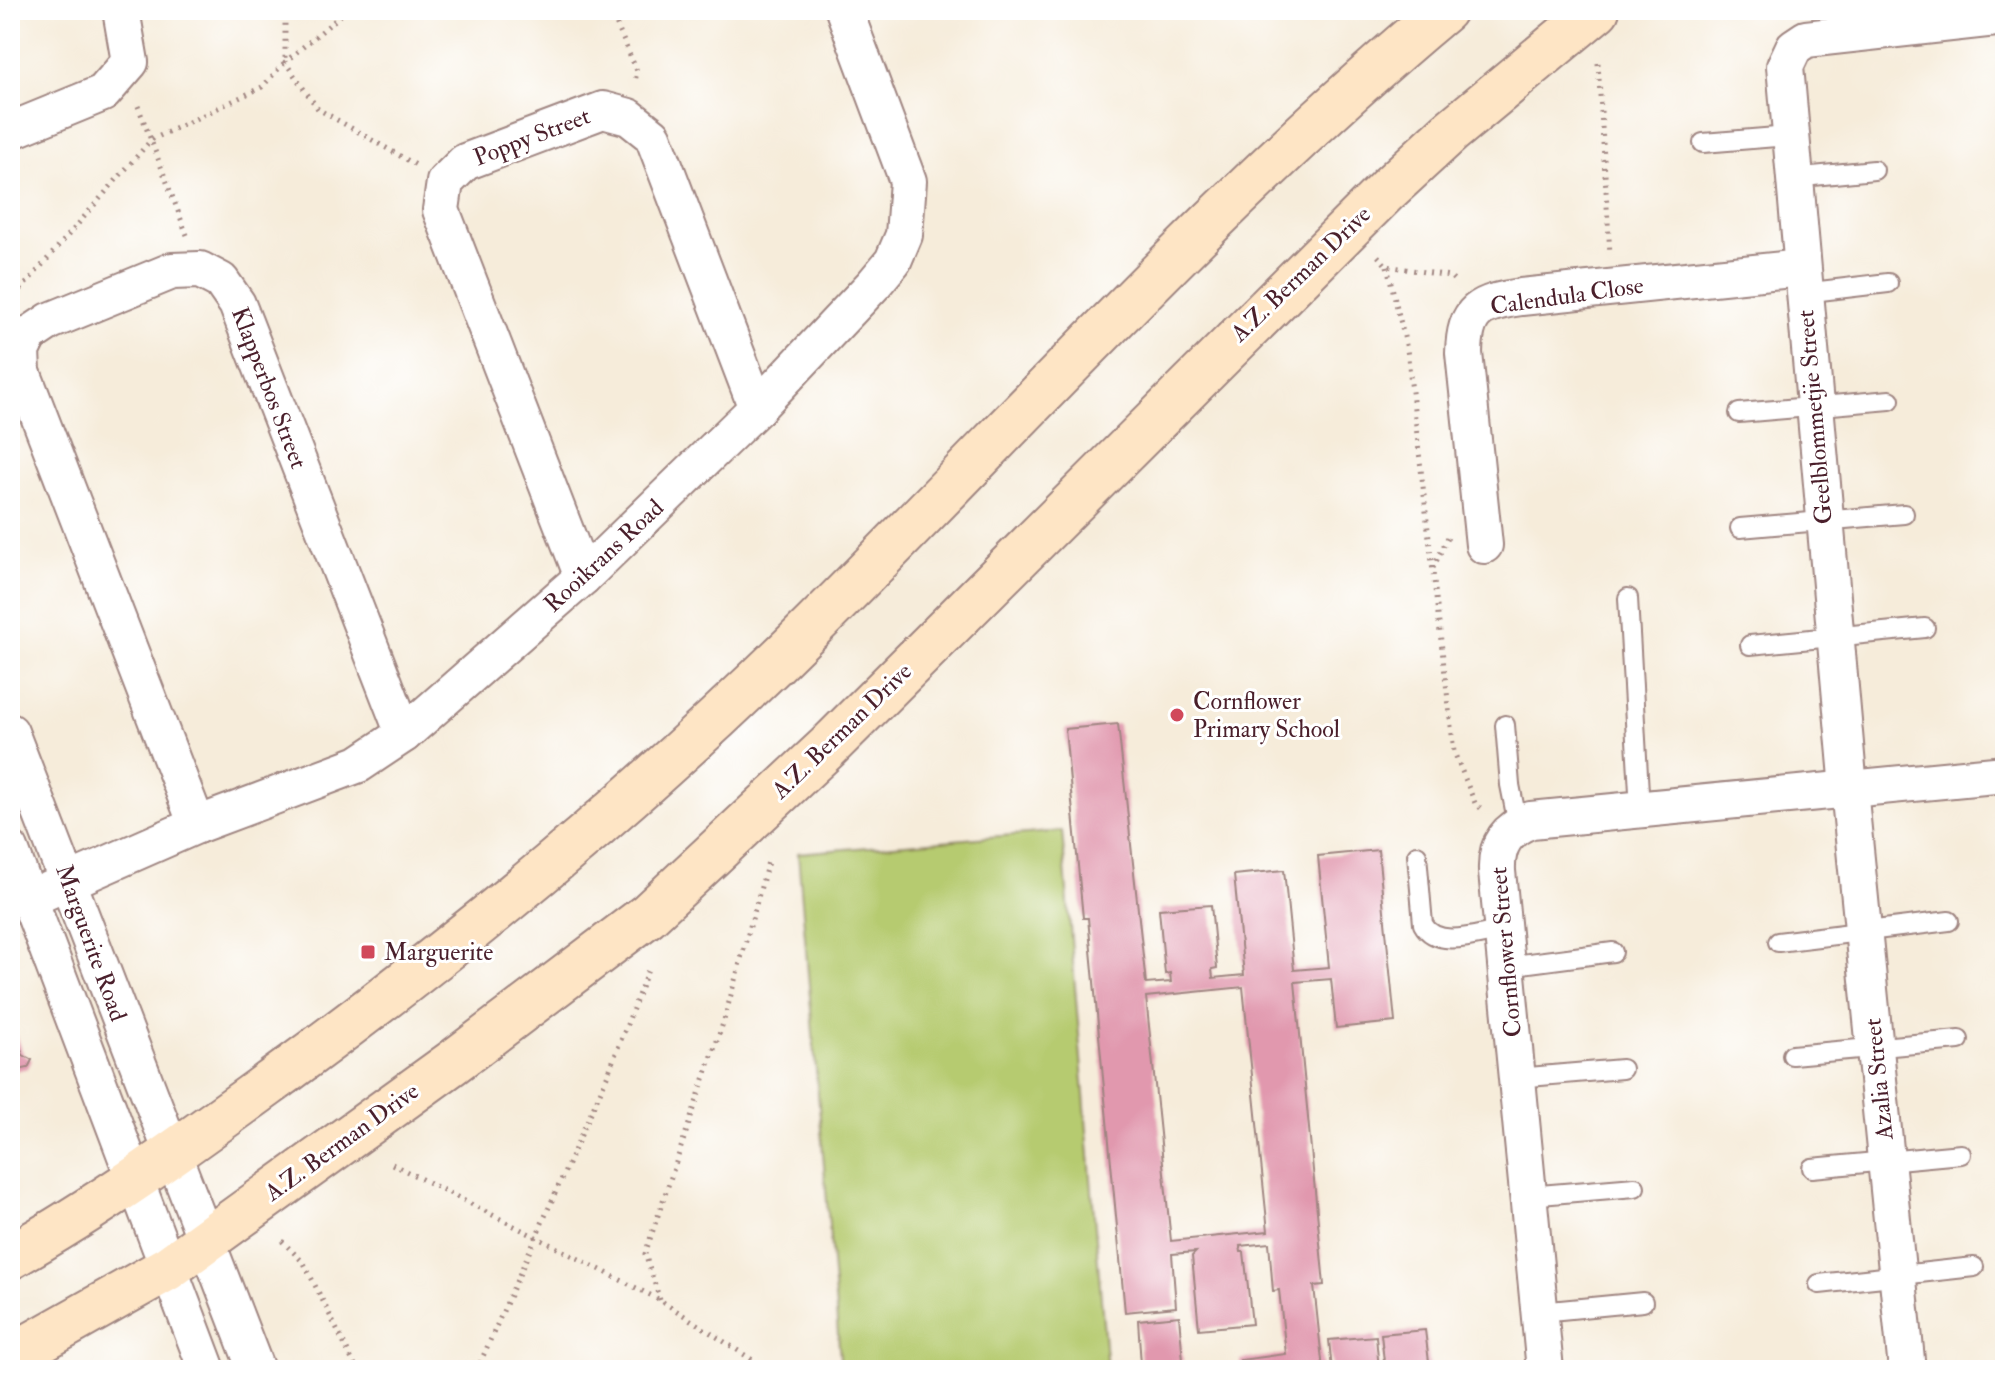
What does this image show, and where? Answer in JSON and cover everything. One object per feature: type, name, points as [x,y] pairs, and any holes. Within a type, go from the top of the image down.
[{"type":"main road","points":[[10,1257],[134,1181],[408,983],[614,812],[804,635],[1258,180],[1444,10]]},
{"type":"main road","name":"A.Z. Berman Drive","points":[[10,1357],[168,1268],[452,1063],[648,915],[828,747],[1387,190],[1450,132],[1597,10]]},
{"type":"street","points":[[10,131],[103,93],[130,62],[121,10]]},
{"type":"street","name":"Rooikrans Road","points":[[29,899],[197,825],[359,764],[404,734],[583,577],[757,408],[873,285],[893,261],[904,235],[908,181],[844,10]]},
{"type":"street","name":"Geelblommetjie Street","points":[[1849,789],[1785,66],[1794,47],[1806,39],[2005,17]]},
{"type":"street","name":"Poppy Street","points":[[445,182],[465,162],[603,110],[629,117]]},
{"type":"street","points":[[629,117],[653,136],[757,408]]},
{"type":"street","points":[[445,182],[441,210],[583,577]]},
{"type":"street","points":[[197,825],[31,401],[22,372],[21,351],[29,335],[50,321],[172,271],[200,270]]},
{"type":"street","name":"Klapperbos Street","points":[[200,270],[221,281],[237,304],[404,734]]},
{"type":"street","name":"Calendula Close","points":[[1484,545],[1464,353],[1465,327],[1479,308],[1494,301],[1612,288],[1802,280]]},
{"type":"street","name":"Marguerite Road","points":[[10,732],[256,1370]]},
{"type":"street","points":[[1513,829],[1531,820],[2005,774]]},
{"type":"street","name":"Azalia Street","points":[[1849,789],[1907,1370]]},
{"type":"street","name":"Cornflower Street","points":[[1513,829],[1497,858],[1545,1370]]},
{"type":"street","name":"Marguerite Road","points":[[10,849],[207,1370]]},
{"type":"lane","points":[[1703,143],[1789,136]]},
{"type":"lane","points":[[1793,178],[1874,170]]},
{"type":"lane","points":[[1802,280],[1888,283]]},
{"type":"lane","points":[[1739,413],[1890,400]]},
{"type":"lane","points":[[1740,528],[1904,514]]},
{"type":"lane","points":[[1628,598],[1640,810]]},
{"type":"lane","points":[[1750,645],[1925,628]]},
{"type":"lane","points":[[1505,725],[1513,829]]},
{"type":"lane","points":[[1417,855],[1423,924],[1427,932],[1442,939],[1503,930]]},
{"type":"lane","points":[[1778,942],[1949,921]]},
{"type":"lane","points":[[1507,966],[1613,952]]},
{"type":"lane","points":[[1792,1055],[1959,1040]]},
{"type":"lane","points":[[1517,1078],[1622,1069]]},
{"type":"lane","points":[[1812,1168],[1961,1154]]},
{"type":"lane","points":[[1528,1196],[1635,1187]]},
{"type":"lane","points":[[1819,1284],[1974,1267]]},
{"type":"lane","points":[[1540,1312],[1643,1302]]},
{"type":"path","points":[[285,10],[285,62],[318,109],[445,182]]},
{"type":"path","points":[[11,302],[151,140],[262,87],[285,62],[347,10]]},
{"type":"path","points":[[610,10],[637,71],[629,117]]},
{"type":"path","points":[[130,62],[137,104],[200,270]]},
{"type":"path","points":[[1598,63],[1612,288]]},
{"type":"path","points":[[1378,256],[1387,266],[1407,349],[1454,752],[1475,803],[1513,829]]},
{"type":"path","points":[[1387,266],[1450,276],[1479,308]]},
{"type":"path","points":[[660,1300],[645,1254],[724,1020],[769,858]]},
{"type":"path","points":[[477,1370],[537,1239],[649,967]]},
{"type":"path","points":[[392,1164],[660,1300],[768,1370]]},
{"type":"path","points":[[282,1241],[304,1263],[357,1370]]},
{"type":"green space","points":[[1062,831],[1107,1370],[841,1370],[798,853]]},
{"type":"building","points":[[1118,724],[1146,984],[1171,982],[1170,973],[1165,974],[1159,909],[1211,905],[1217,968],[1212,969],[1213,978],[1244,975],[1234,875],[1284,870],[1294,970],[1329,967],[1318,856],[1378,850],[1395,1022],[1336,1028],[1331,979],[1295,982],[1324,1285],[1314,1286],[1323,1370],[1241,1370],[1240,1360],[1286,1354],[1279,1290],[1273,1291],[1269,1243],[1240,1246],[1241,1252],[1244,1252],[1252,1324],[1199,1329],[1192,1256],[1196,1252],[1172,1254],[1176,1307],[1125,1312],[1088,918],[1083,918],[1065,729]],"holes":[[[1243,987],[1268,1231],[1171,1241],[1146,997]]]},
{"type":"building","points":[[10,1019],[23,1055],[32,1060],[28,1068],[10,1072]]},
{"type":"building","points":[[1179,1316],[1183,1361],[1141,1365],[1138,1320]]},
{"type":"building","points":[[1425,1330],[1430,1370],[1385,1370],[1381,1334]]},
{"type":"building","points":[[1376,1336],[1379,1370],[1332,1370],[1329,1340]]},
{"type":"place","name":"Cornflower Primary School","points":[[1177,715]]},
{"type":"place","name":"Marguerite","points":[[368,952]]}]
